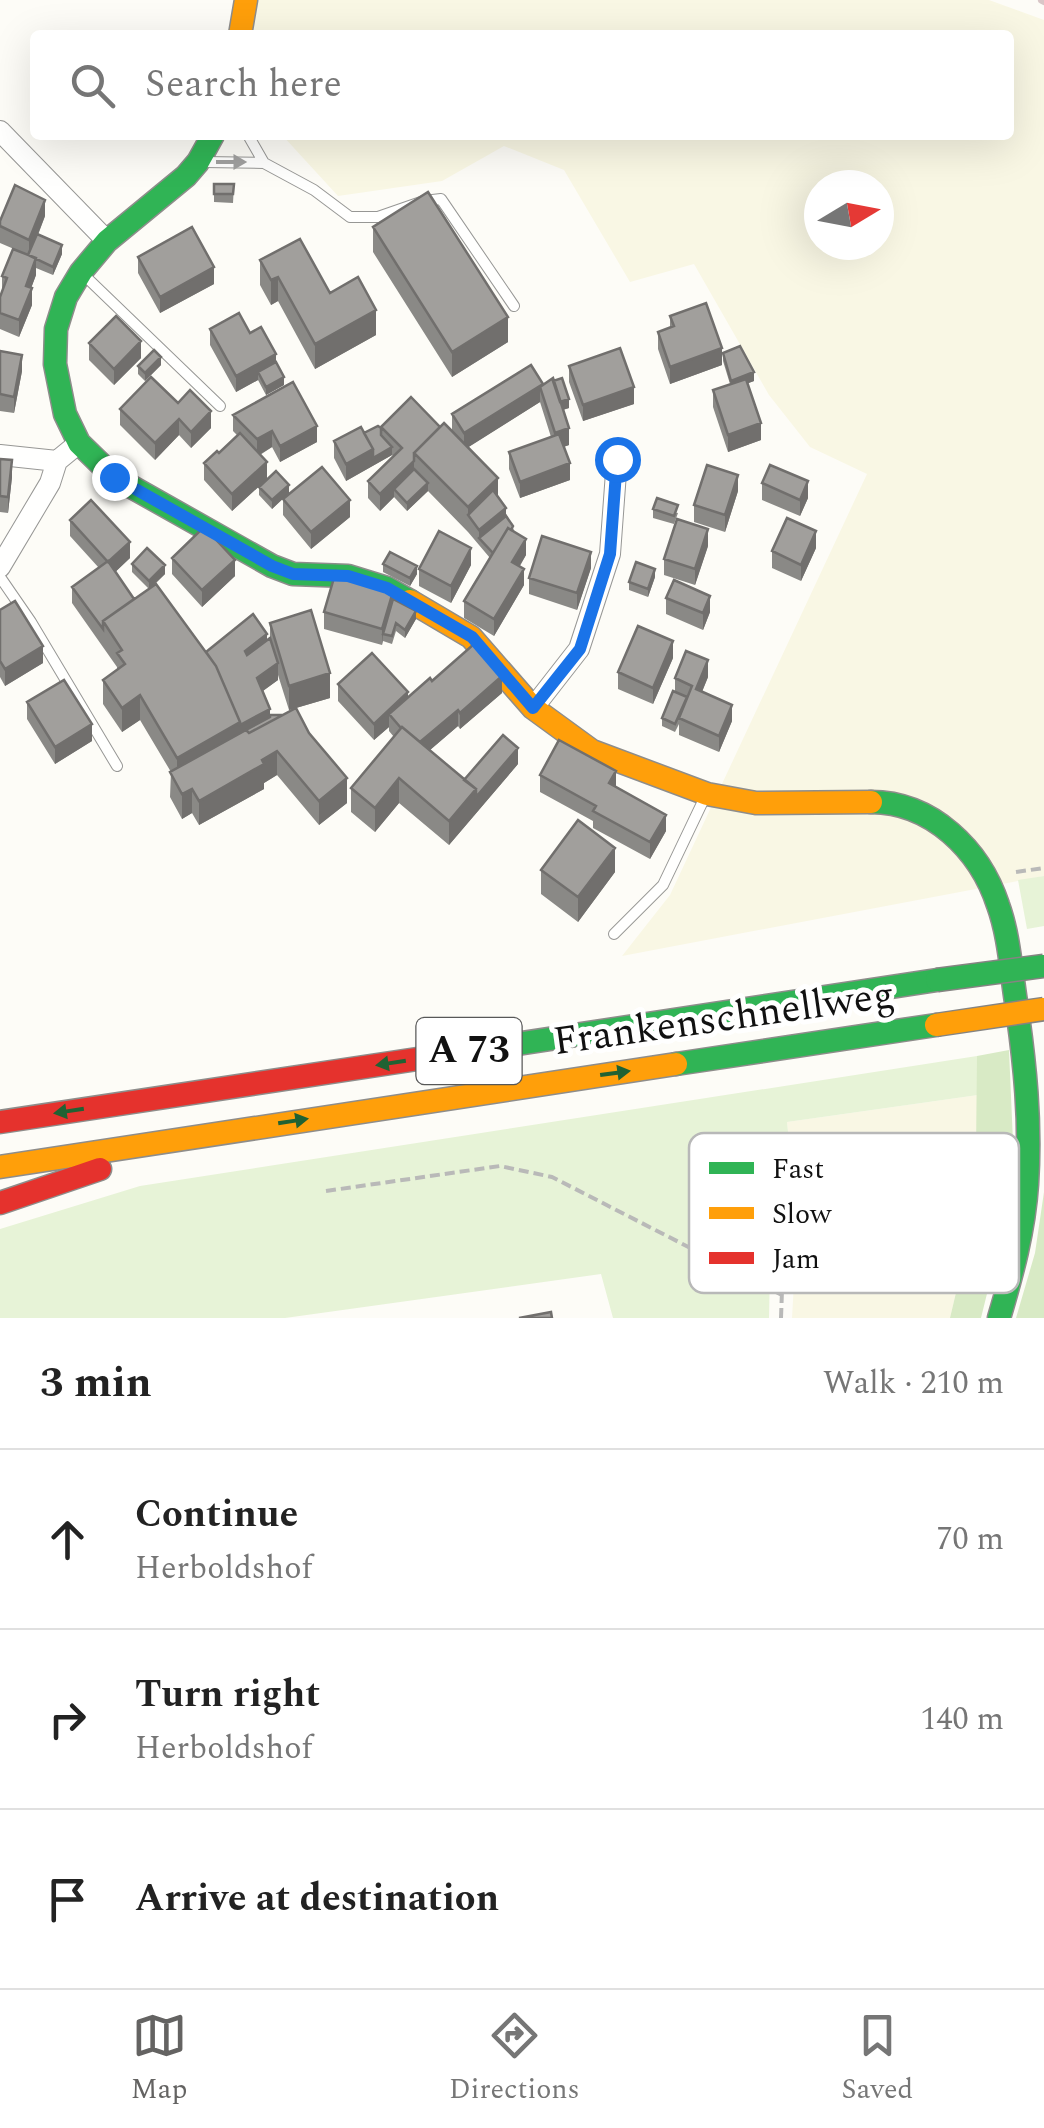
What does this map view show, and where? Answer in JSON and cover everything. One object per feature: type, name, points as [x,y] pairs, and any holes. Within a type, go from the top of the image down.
[{"type":"main road","points":[[241,30],[246,0]]},
{"type":"main road","points":[[211,140],[186,176],[108,240],[66,297],[56,330],[55,364],[66,414],[79,443],[114,477],[272,566],[293,574],[348,576],[387,588],[472,637],[533,708],[592,751],[706,794],[756,804],[882,802],[916,811],[942,824],[976,858],[987,877],[1007,942],[1029,1117],[1028,1188],[1019,1248]]},
{"type":"main road","name":"Frankenschnellweg","points":[[0,1122],[1044,966]]},
{"type":"main road","name":"Frankenschnellweg","points":[[0,1167],[1044,1008]]},
{"type":"main road","points":[[0,1202],[197,1136]]},
{"type":"main road","points":[[999,1318],[1007,1293]]},
{"type":"street","points":[[4,145],[108,240]]},
{"type":"street","points":[[0,567],[50,483],[57,461],[79,443]]},
{"type":"street","points":[[0,455],[57,461]]},
{"type":"street","points":[[533,708],[580,649],[610,554],[617,459]]},
{"type":"lane","points":[[251,140],[264,162]]},
{"type":"lane","points":[[198,162],[264,162],[314,190],[350,217],[378,217],[441,199],[514,306]]},
{"type":"lane","points":[[81,272],[220,406]]},
{"type":"lane","points":[[0,577],[117,766]]},
{"type":"lane","points":[[614,934],[663,885],[706,794]]},
{"type":"path","points":[[326,1191],[500,1166],[552,1177],[689,1247]]},
{"type":"path","points":[[778,1293],[782,1295],[780,1318]]},
{"type":"shaded area","points":[[257,0],[989,0],[1044,20],[1044,876],[622,956],[670,895],[867,474],[810,447],[769,395],[694,264],[630,282],[564,170],[504,146],[442,181],[338,196],[287,140],[1014,140],[1014,30],[253,30]]},
{"type":"shaded area","points":[[978,1095],[977,1133],[788,1133],[787,1122]]},
{"type":"shaded area","points":[[793,1293],[956,1293],[950,1318],[792,1318]]},
{"type":"green space","points":[[1044,876],[1044,926],[1027,929],[1018,880]]},
{"type":"green space","points":[[1009,1050],[1013,1133],[976,1133],[977,1056]]},
{"type":"green space","points":[[977,1056],[978,1095],[787,1122],[788,1133],[689,1133],[689,1293],[770,1293],[769,1318],[613,1318],[601,1274],[285,1318],[0,1318],[0,1229],[140,1186]]},
{"type":"green space","points":[[1044,1192],[1044,1318],[1016,1318],[1035,1253]]},
{"type":"green space","points":[[956,1293],[987,1293],[981,1318],[950,1318]]},
{"type":"building","points":[[214,184],[234,184],[233,194],[214,194]]},
{"type":"building","points":[[15,185],[45,200],[29,240],[0,226]]},
{"type":"building","points":[[428,192],[508,317],[452,352],[373,227]]},
{"type":"building","points":[[192,227],[214,267],[160,297],[138,257]]},
{"type":"building","points":[[37,234],[62,245],[53,267],[28,255]]},
{"type":"building","points":[[300,239],[330,293],[358,277],[376,310],[315,344],[278,277],[271,280],[260,260]]},
{"type":"building","points":[[13,249],[36,258],[26,286],[32,288],[19,320],[0,313],[0,297],[7,278],[2,276]]},
{"type":"building","points":[[706,303],[722,348],[670,367],[658,332],[674,326],[670,316]]},
{"type":"building","points":[[239,313],[250,333],[261,327],[276,354],[236,376],[210,329]]},
{"type":"building","points":[[116,316],[141,341],[114,369],[89,343]]},
{"type":"building","points":[[740,346],[754,372],[731,381],[723,353]]},
{"type":"building","points":[[620,348],[634,387],[583,405],[569,366]]},
{"type":"building","points":[[154,350],[161,357],[145,373],[138,366]]},
{"type":"building","points":[[0,351],[22,355],[14,397],[0,394]]},
{"type":"building","points":[[276,362],[284,377],[266,387],[258,372]]},
{"type":"building","points":[[531,365],[543,384],[464,433],[452,414]]},
{"type":"building","points":[[151,377],[178,403],[190,390],[211,411],[191,432],[179,419],[155,443],[120,409]]},
{"type":"building","points":[[553,378],[569,428],[555,433],[540,387]]},
{"type":"building","points":[[562,378],[569,399],[560,402],[553,381]]},
{"type":"building","points":[[746,379],[761,423],[728,435],[713,390]]},
{"type":"building","points":[[293,382],[317,426],[280,446],[272,431],[257,439],[233,415]]},
{"type":"building","points":[[411,397],[440,427],[414,453],[414,461],[380,494],[368,481],[402,448],[381,427]]},
{"type":"building","points":[[444,423],[498,478],[468,507],[414,453]]},
{"type":"building","points":[[378,426],[392,447],[373,458],[373,449],[364,433]]},
{"type":"building","points":[[361,427],[373,449],[346,464],[334,441]]},
{"type":"building","points":[[240,433],[267,462],[232,494],[204,463]]},
{"type":"building","points":[[559,434],[570,463],[520,482],[509,452]]},
{"type":"building","points":[[0,459],[12,460],[8,497],[0,496]]},
{"type":"building","points":[[707,465],[738,475],[725,515],[694,505]]},
{"type":"building","points":[[770,465],[808,481],[800,500],[762,483]]},
{"type":"building","points":[[322,467],[350,500],[311,532],[283,499]]},
{"type":"building","points":[[414,469],[428,483],[407,503],[394,489]]},
{"type":"building","points":[[276,471],[289,485],[272,500],[259,487]]},
{"type":"building","points":[[493,490],[506,508],[479,530],[468,515]]},
{"type":"building","points":[[657,498],[678,505],[674,516],[653,509]]},
{"type":"building","points":[[91,500],[130,542],[108,562],[70,520]]},
{"type":"building","points":[[506,516],[513,526],[493,553],[479,538]]},
{"type":"building","points":[[787,518],[816,531],[801,565],[772,551]]},
{"type":"building","points":[[677,519],[708,529],[695,569],[664,559]]},
{"type":"building","points":[[204,527],[235,560],[202,590],[172,558]]},
{"type":"building","points":[[508,528],[526,539],[512,562],[524,569],[494,619],[464,601]]},
{"type":"building","points":[[439,531],[471,548],[451,586],[419,569]]},
{"type":"building","points":[[542,536],[591,552],[577,593],[529,578]]},
{"type":"building","points":[[147,548],[165,565],[149,581],[132,564]]},
{"type":"building","points":[[390,552],[417,566],[410,578],[383,564]]},
{"type":"building","points":[[108,561],[134,599],[103,621],[103,629],[72,587]]},
{"type":"building","points":[[636,562],[655,569],[648,589],[629,582]]},
{"type":"building","points":[[336,571],[394,588],[382,629],[324,612]]},
{"type":"building","points":[[674,580],[710,596],[703,613],[666,598]]},
{"type":"building","points":[[156,584],[216,666],[240,722],[177,758],[140,695],[122,708],[103,680],[125,664],[117,653],[122,650],[103,621]]},
{"type":"building","points":[[393,599],[416,611],[405,630],[396,623],[392,636],[383,634]]},
{"type":"building","points":[[15,601],[43,646],[5,669],[0,661],[0,610]]},
{"type":"building","points":[[311,610],[330,673],[289,686],[270,623]]},
{"type":"building","points":[[253,614],[267,634],[245,651],[247,655],[270,638],[278,663],[257,678],[270,709],[240,725],[216,666],[206,652]]},
{"type":"building","points":[[638,626],[673,641],[653,688],[618,672]]},
{"type":"building","points":[[474,644],[502,676],[420,742],[389,714]]},
{"type":"building","points":[[686,651],[708,660],[696,689],[732,705],[719,736],[679,718],[692,686],[675,678]]},
{"type":"building","points":[[372,653],[408,692],[374,724],[338,684]]},
{"type":"building","points":[[64,680],[92,724],[55,747],[27,702]]},
{"type":"building","points":[[673,691],[687,697],[675,724],[662,718]]},
{"type":"building","points":[[296,708],[309,733],[347,778],[319,801],[277,751],[262,760],[264,764],[199,801],[192,789],[182,794],[170,772],[246,730],[249,733]]},
{"type":"building","points":[[283,715],[249,733],[246,730],[270,717]]},
{"type":"building","points":[[402,727],[476,789],[449,821],[399,778],[375,808],[351,788]]},
{"type":"building","points":[[503,735],[518,748],[476,797],[476,789],[464,780]]},
{"type":"building","points":[[559,740],[616,771],[609,783],[666,815],[650,842],[593,811],[596,806],[540,775]]},
{"type":"building","points":[[578,820],[615,848],[578,897],[541,870]]},
{"type":"building","points":[[551,1312],[552,1318],[519,1318]]},
{"type":"traffic: fast","points":[[210,140],[186,176],[107,241],[66,297],[56,329],[55,364],[65,414],[79,443],[114,477],[272,566],[293,574],[348,576],[387,588],[410,601]]},
{"type":"traffic: fast","points":[[871,802],[914,810],[951,833],[979,866],[998,905],[1011,965],[1028,1115],[1028,1161],[1019,1240]]},
{"type":"traffic: fast","points":[[937,980],[1044,966]]},
{"type":"traffic: fast","points":[[444,1055],[937,980]]},
{"type":"traffic: fast","points":[[676,1064],[936,1025]]},
{"type":"traffic: fast","points":[[999,1318],[1006,1293]]},
{"type":"traffic: slow","points":[[241,30],[246,0]]},
{"type":"traffic: slow","points":[[410,601],[471,637],[533,708],[592,751],[707,794],[756,803],[871,802]]},
{"type":"traffic: slow","points":[[936,1025],[1044,1009]]},
{"type":"traffic: slow","points":[[0,1167],[676,1064]]},
{"type":"traffic: jam","points":[[0,1122],[444,1055]]},
{"type":"traffic: jam","points":[[0,1203],[100,1169]]},
{"type":"route","points":[[114,477],[272,566],[293,574],[348,576],[387,588],[472,637],[533,708],[580,649],[610,554],[617,459]]}]
